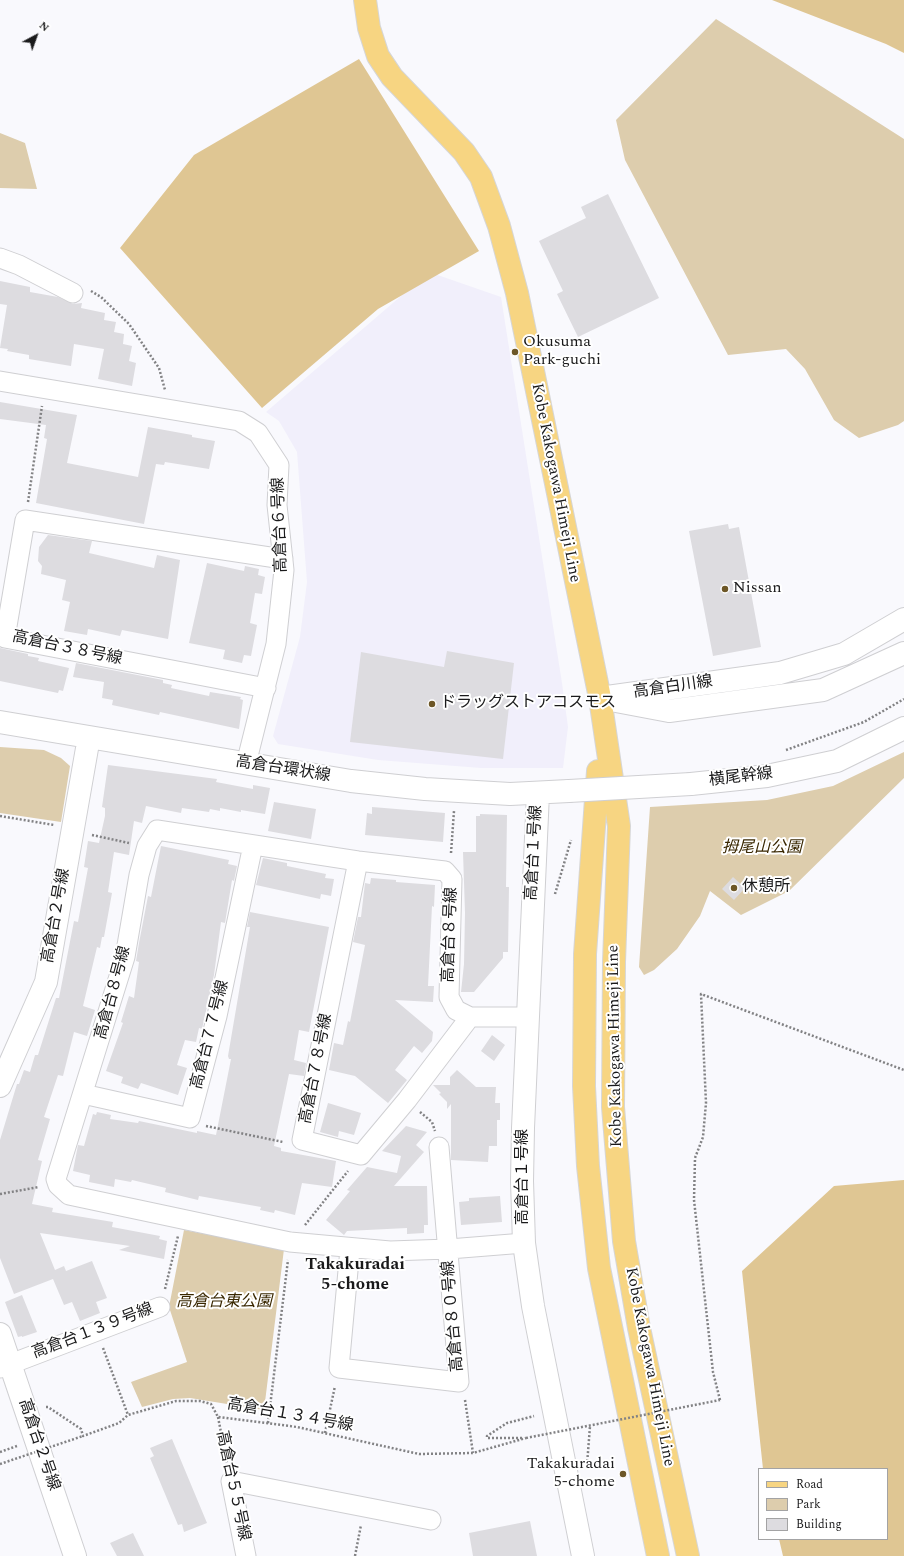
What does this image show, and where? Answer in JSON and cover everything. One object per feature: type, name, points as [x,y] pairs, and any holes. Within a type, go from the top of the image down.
[{"type":"main road","name":"Kobe Kakogawa Himeji Line","points":[[365,0],[369,28],[378,56],[392,77],[464,152],[481,176],[498,226],[517,293],[600,698],[619,826],[614,962],[613,1107],[624,1241],[639,1328],[688,1556]]},
{"type":"main road","name":"Kobe Kakogawa Himeji Line","points":[[600,698],[598,770],[584,954],[584,1086],[588,1166],[599,1268],[658,1556]]},
{"type":"street","points":[[0,258],[81,291]]},
{"type":"street","name":"高倉台６号線","points":[[0,381],[239,420],[258,433],[279,465],[277,505],[284,570],[276,644],[246,764]]},
{"type":"street","points":[[25,520],[283,559]]},
{"type":"street","name":"高倉台３８号線","points":[[25,520],[5,638],[266,688]]},
{"type":"street","name":"高倉白川線","points":[[600,698],[780,674],[844,654],[904,619]]},
{"type":"street","name":"高倉白川線","points":[[600,698],[668,712],[823,690],[904,654]]},
{"type":"street","name":"高倉台環状線","points":[[0,722],[351,781],[425,789],[510,794],[570,791]]},
{"type":"street","name":"横尾幹線","points":[[570,791],[690,784],[767,776],[837,761],[904,728]]},
{"type":"street","name":"高倉台２号線","points":[[0,1086],[46,982],[89,737]]},
{"type":"street","name":"高倉台１号線","points":[[538,792],[527,1017],[522,1181],[524,1243],[533,1306],[583,1556]]},
{"type":"street","name":"高倉台８号線","points":[[58,1185],[56,1179],[125,957],[139,875],[147,846],[157,830],[358,861],[445,870],[452,879],[449,997],[456,1010],[470,1017]]},
{"type":"street","name":"高倉台７７号線","points":[[190,1118],[217,1016],[253,845]]},
{"type":"street","name":"高倉台７８号線","points":[[358,861],[302,1140],[361,1155]]},
{"type":"street","points":[[361,1155],[406,1100],[470,1017],[527,1017]]},
{"type":"street","points":[[83,1094],[190,1118]]},
{"type":"street","name":"高倉台８０号線","points":[[339,1368],[459,1382],[449,1249],[439,1147]]},
{"type":"street","points":[[58,1185],[69,1195],[290,1242],[350,1249],[390,1251],[449,1249],[524,1243]]},
{"type":"street","points":[[339,1368],[350,1249]]},
{"type":"street","name":"高倉台１３９号線","points":[[5,1366],[160,1307]]},
{"type":"street","name":"高倉台２号線","points":[[0,1334],[5,1366],[75,1556]]},
{"type":"street","points":[[231,1481],[431,1520]]},
{"type":"street","name":"高倉台５５号線","points":[[231,1481],[246,1556]]},
{"type":"path","points":[[81,291],[101,297],[129,324],[159,368],[171,409]]},
{"type":"path","points":[[25,520],[45,389]]},
{"type":"path","points":[[784,751],[864,722],[904,699]]},
{"type":"path","points":[[450,876],[454,804]]},
{"type":"path","points":[[0,816],[60,826]]},
{"type":"path","points":[[86,834],[147,846]]},
{"type":"path","points":[[554,900],[573,835]]},
{"type":"path","points":[[538,1415],[507,1423],[487,1436],[487,1438],[526,1438],[720,1400],[713,1372],[694,1200],[695,1158],[703,1137],[706,1103],[701,994],[904,1070]]},
{"type":"path","points":[[406,1100],[432,1122],[439,1147]]},
{"type":"path","points":[[190,1118],[199,1125],[283,1142],[302,1140]]},
{"type":"path","points":[[268,1423],[290,1242],[361,1155]]},
{"type":"path","points":[[0,1194],[58,1185]]},
{"type":"path","name":"高倉台１３９号線","points":[[160,1307],[182,1220]]},
{"type":"path","points":[[97,1331],[128,1415]]},
{"type":"path","points":[[325,1433],[339,1368]]},
{"type":"path","points":[[459,1382],[466,1403],[473,1453]]},
{"type":"path","name":"高倉台１３４号線","points":[[0,1464],[119,1423],[128,1415],[176,1401],[200,1401],[211,1404],[218,1417],[268,1423],[325,1433],[419,1454],[473,1453],[526,1438]]},
{"type":"path","points":[[48,1407],[81,1429],[83,1436]]},
{"type":"path","name":"高倉台５５号線","points":[[218,1417],[231,1481]]},
{"type":"path","points":[[587,1465],[590,1426]]},
{"type":"path","points":[[0,1452],[19,1445]]},
{"type":"path","points":[[355,1556],[365,1507]]},
{"type":"shaded area","points":[[772,0],[904,0],[904,53],[886,44]]},
{"type":"shaded area","points":[[359,59],[479,251],[378,309],[262,408],[120,248],[194,155]]},
{"type":"shaded area","points":[[429,272],[501,297],[568,727],[563,768],[481,768],[378,760],[278,744],[273,736],[300,637],[307,582],[297,452],[279,421],[266,412]]},
{"type":"shaded area","points":[[904,1180],[904,1556],[783,1556],[779,1540],[888,1540],[888,1468],[763,1468],[742,1271],[834,1186]]},
{"type":"green space","points":[[716,19],[904,139],[904,421],[898,425],[859,438],[834,420],[805,369],[786,349],[728,355],[625,160],[616,120]]},
{"type":"green space","points":[[0,133],[25,143],[37,189],[0,188]]},
{"type":"green space","points":[[0,747],[44,750],[61,758],[70,766],[61,822],[0,813]]},
{"type":"green space","name":"拇尾山公園","points":[[904,752],[904,778],[789,891],[741,915],[710,891],[700,916],[677,949],[654,970],[644,975],[639,967],[650,807],[767,800],[833,786]]},
{"type":"green space","name":"高倉台東公園","points":[[184,1230],[284,1249],[264,1410],[190,1398],[173,1399],[142,1407],[131,1382],[187,1362],[169,1307]]},
{"type":"building","points":[[608,194],[659,298],[578,337],[557,294],[563,291],[539,241],[586,218],[581,207]]},
{"type":"building","points":[[0,281],[30,287],[30,292],[58,297],[73,304],[82,303],[81,308],[105,313],[104,320],[116,322],[114,332],[124,334],[123,344],[132,346],[129,361],[136,363],[132,386],[98,379],[104,349],[74,344],[71,366],[29,359],[29,355],[7,351],[8,349],[0,348],[7,305],[0,304]]},
{"type":"building","points":[[0,402],[77,415],[67,463],[138,477],[148,427],[215,441],[209,469],[165,462],[164,465],[156,464],[144,524],[36,503],[47,439],[44,438],[46,425],[0,419]]},
{"type":"building","name":"Nissan","points":[[728,524],[729,529],[739,527],[761,647],[713,656],[689,531]]},
{"type":"building","points":[[48,535],[92,541],[89,553],[154,568],[157,555],[180,560],[168,639],[122,630],[120,636],[88,629],[87,635],[64,631],[70,602],[62,600],[66,580],[41,574],[42,566],[38,561],[39,547]]},
{"type":"building","points":[[207,563],[244,571],[245,566],[259,569],[258,575],[265,577],[262,594],[255,593],[250,623],[257,625],[251,656],[244,655],[242,663],[223,659],[225,650],[189,643]]},
{"type":"building","points":[[0,648],[28,654],[28,656],[39,658],[38,661],[69,668],[63,691],[59,690],[58,693],[0,681]]},
{"type":"building","name":"ドラッグストアコスモス","points":[[447,651],[514,663],[503,759],[350,742],[361,652],[444,667]]},
{"type":"building","points":[[76,663],[163,680],[163,683],[172,685],[171,688],[209,696],[210,692],[241,697],[240,699],[243,700],[239,729],[160,712],[159,715],[112,705],[113,700],[102,698],[104,682],[73,677]]},
{"type":"building","points":[[108,765],[217,779],[216,782],[253,789],[253,785],[270,788],[265,814],[220,808],[220,811],[210,809],[209,812],[182,808],[181,813],[146,806],[142,823],[134,821],[129,855],[114,852],[108,892],[112,893],[104,937],[102,937],[100,948],[97,947],[83,1006],[95,1010],[87,1036],[74,1032],[63,1076],[58,1075],[44,1117],[50,1119],[38,1160],[42,1161],[32,1204],[53,1208],[52,1212],[113,1222],[112,1227],[160,1236],[159,1239],[167,1241],[164,1259],[119,1250],[130,1246],[40,1233],[55,1270],[64,1266],[66,1271],[92,1261],[107,1298],[96,1302],[100,1313],[80,1321],[72,1302],[64,1305],[53,1279],[14,1294],[0,1258],[0,1140],[17,1084],[19,1084],[24,1070],[30,1072],[35,1055],[38,1055],[56,998],[59,998],[74,921],[78,922],[88,868],[84,867],[88,841],[99,843],[105,816],[105,808],[102,807]]},
{"type":"building","points":[[274,802],[316,809],[311,839],[268,831]]},
{"type":"building","points":[[372,807],[445,813],[443,842],[365,835],[367,813],[372,814]]},
{"type":"building","points":[[480,814],[507,815],[506,887],[509,887],[508,952],[503,952],[503,958],[474,992],[461,992],[464,964],[465,913],[463,852],[476,852],[476,816],[480,816]]},
{"type":"building","points":[[161,846],[229,860],[228,864],[237,866],[234,881],[232,880],[225,923],[221,922],[214,975],[202,1029],[199,1028],[196,1042],[185,1040],[177,1065],[187,1068],[178,1095],[141,1083],[138,1089],[121,1083],[123,1077],[106,1071],[123,1023],[121,1022],[129,996],[134,998],[139,962],[136,961],[139,943],[148,896],[151,897]]},
{"type":"building","points":[[263,858],[287,863],[287,866],[326,874],[325,878],[334,879],[331,896],[321,894],[320,899],[256,885]]},
{"type":"building","name":"休憩所","points":[[733,877],[745,888],[734,900],[722,889]]},
{"type":"building","points":[[371,878],[396,880],[396,882],[435,885],[434,907],[432,906],[428,986],[434,986],[433,1002],[395,1000],[433,1032],[432,1041],[422,1053],[414,1046],[395,1070],[407,1080],[388,1103],[355,1076],[329,1070],[334,1043],[343,1045],[348,1021],[350,1022],[365,945],[353,942],[358,917],[361,917],[365,883],[370,884]]},
{"type":"building","points":[[250,912],[329,927],[309,1032],[299,1030],[294,1060],[306,1063],[304,1076],[289,1074],[274,1146],[281,1148],[281,1151],[336,1161],[332,1187],[302,1183],[295,1215],[275,1210],[274,1213],[260,1210],[261,1207],[199,1196],[198,1200],[165,1192],[166,1188],[132,1180],[131,1182],[115,1179],[114,1187],[89,1182],[90,1175],[73,1171],[78,1145],[84,1146],[93,1114],[96,1115],[97,1112],[111,1115],[110,1119],[138,1123],[139,1121],[197,1133],[197,1131],[216,1135],[231,1059],[229,1059],[228,1056],[250,927],[247,927]]},
{"type":"building","points":[[492,1035],[505,1045],[494,1061],[481,1051]]},
{"type":"building","points":[[457,1070],[476,1087],[496,1087],[495,1103],[500,1103],[500,1120],[497,1120],[497,1146],[489,1146],[488,1162],[451,1160],[451,1104],[447,1109],[447,1102],[433,1085],[450,1085],[450,1077]]},
{"type":"building","points":[[328,1103],[361,1113],[354,1135],[339,1131],[338,1137],[320,1132]]},
{"type":"building","points":[[406,1126],[427,1132],[416,1145],[424,1152],[394,1186],[427,1186],[428,1225],[424,1225],[424,1233],[407,1234],[407,1228],[347,1231],[344,1235],[326,1220],[350,1191],[347,1190],[367,1167],[397,1173],[401,1156],[382,1151]]},
{"type":"building","points":[[500,1196],[502,1222],[461,1225],[459,1202],[469,1201],[469,1198]]},
{"type":"building","points":[[22,1295],[37,1332],[18,1337],[5,1302]]},
{"type":"building","points":[[172,1439],[207,1523],[184,1532],[182,1524],[178,1525],[150,1458],[154,1456],[150,1448]]},
{"type":"building","points":[[530,1521],[537,1556],[473,1556],[469,1533]]},
{"type":"building","points":[[133,1533],[144,1556],[117,1556],[110,1543]]},
{"type":"place","name":"Okusuma Park-guchi","points":[[515,352]]},
{"type":"place","name":"Nissan","points":[[725,589]]},
{"type":"place","name":"ドラッグストアコスモス","points":[[432,704]]},
{"type":"place","name":"休憩所","points":[[734,888]]},
{"type":"place","name":"Takakuradai 5-chome","points":[[623,1474]]},
{"type":"district","name":"Takakuradai 5-chome","points":[[355,1276]]}]
